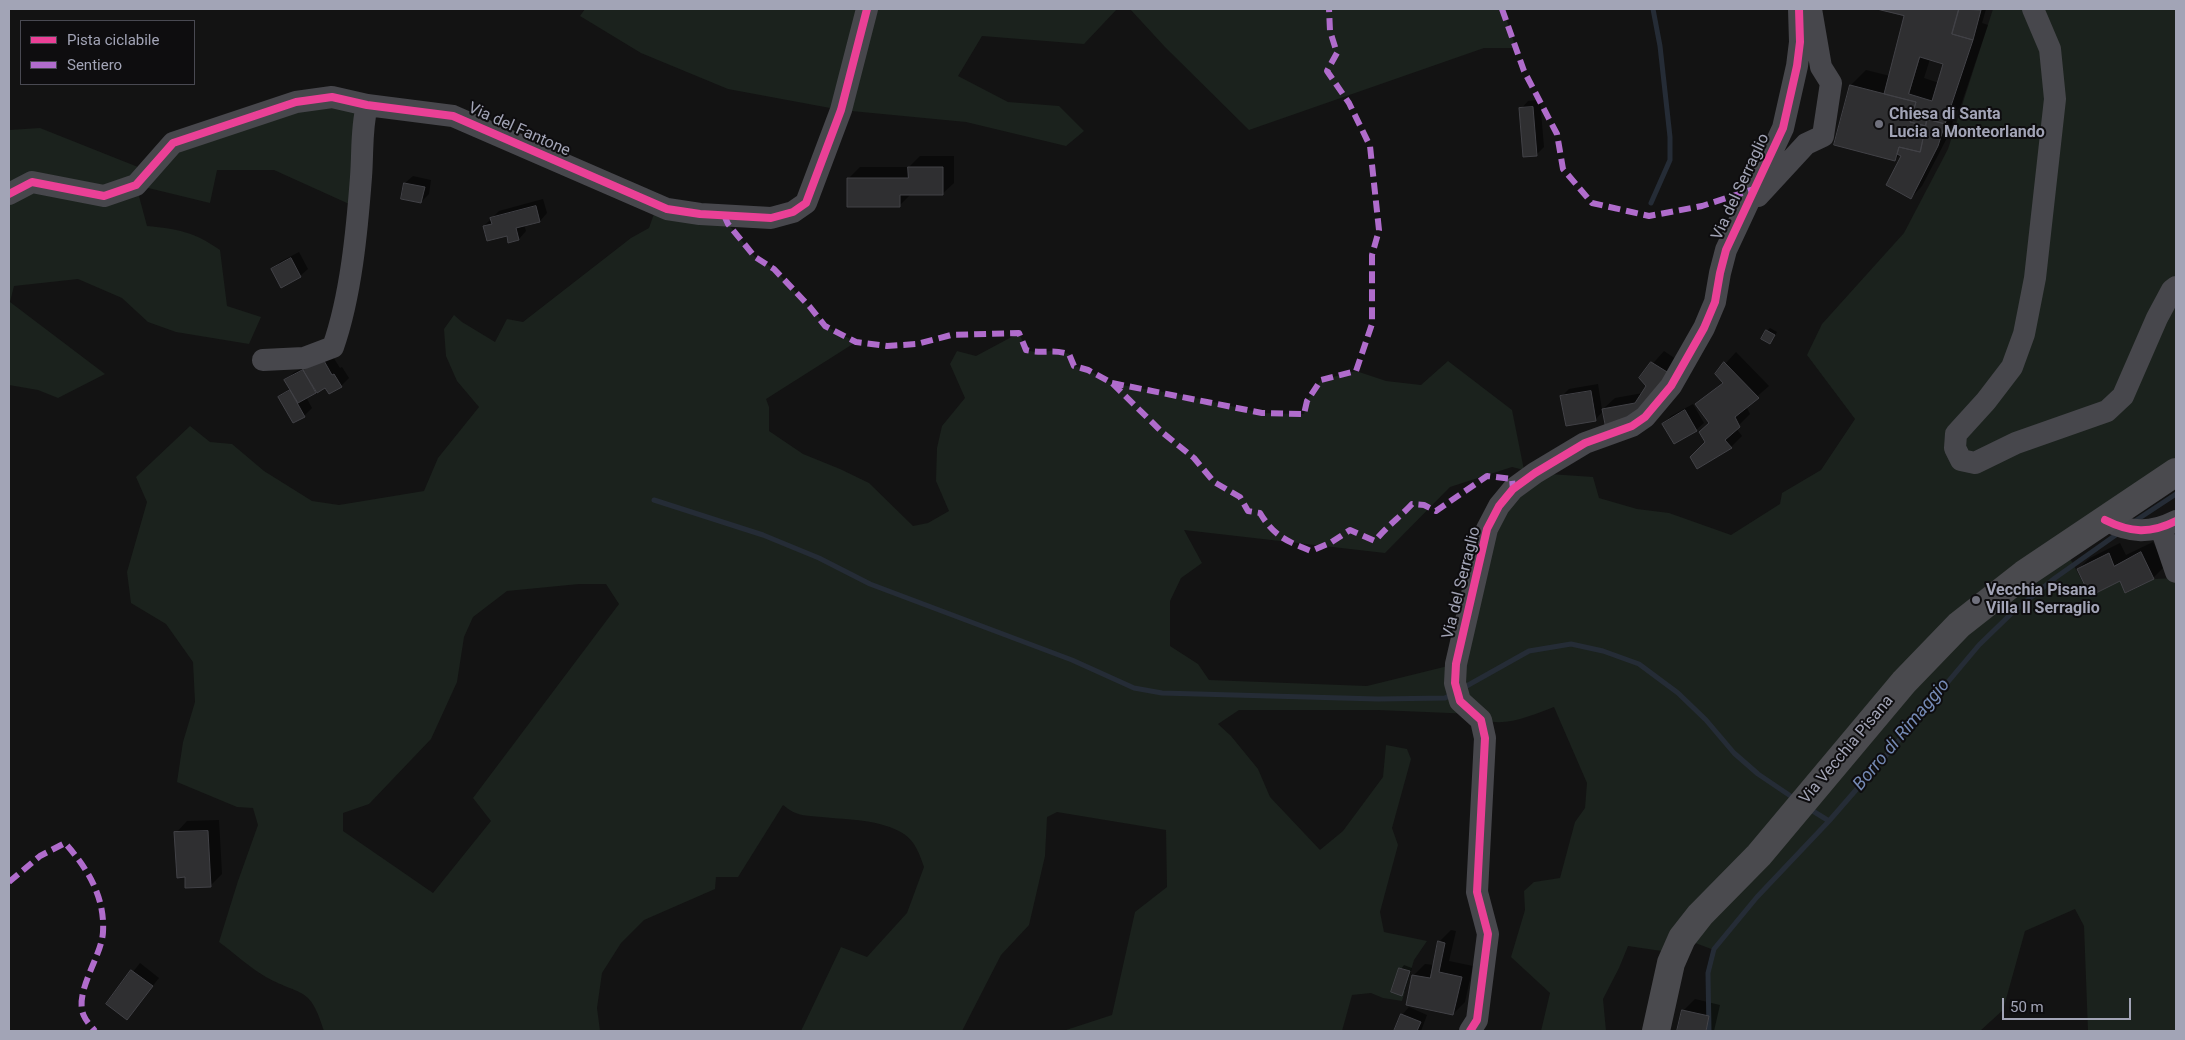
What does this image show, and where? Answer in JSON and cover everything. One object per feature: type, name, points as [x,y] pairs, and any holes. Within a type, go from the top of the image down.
[{"type":"main road","name":"Via Vecchia Pisana","points":[[1656,1031],[1671,963],[1682,938],[1700,915],[1759,855],[1904,682],[1959,625],[2024,574],[2176,472]]},
{"type":"street","name":"Via del Fantone","points":[[9,194],[32,182],[104,196],[136,185],[172,143],[296,102],[332,97],[367,105],[453,116],[667,209],[700,214],[771,218],[793,212],[806,203],[841,110],[866,9]]},
{"type":"street","name":"Via del Serraglio","points":[[1470,1031],[1477,1020],[1488,934],[1477,892],[1485,738],[1481,720],[1457,692],[1456,664],[1487,528],[1499,506],[1513,489],[1534,473],[1585,443],[1632,426],[1646,416],[1672,386],[1704,328],[1715,302],[1726,250],[1741,211],[1783,128],[1797,66],[1800,42],[1799,9]]},
{"type":"street","points":[[1741,211],[1806,144],[1823,136],[1830,83],[1821,68],[1811,9]]},
{"type":"street","points":[[2033,9],[2050,49],[2055,99],[2035,278],[2024,334],[2012,367],[1986,402],[1956,434],[1955,448],[1961,460],[1975,463],[2016,443],[2107,411],[2123,396],[2157,318],[2172,290],[2176,287]]},
{"type":"street","points":[[263,360],[304,358],[334,347],[349,277],[362,164],[362,128],[367,105]]},
{"type":"street","points":[[2105,520],[2135,531],[2169,525],[2176,572]]},
{"type":"shaded area","points":[[585,9],[1117,9],[1084,44],[982,36],[958,76],[1008,102],[1059,106],[1084,131],[1066,146],[966,122],[841,110],[728,89],[641,53],[580,16]]},
{"type":"shaded area","points":[[1130,9],[1503,9],[1516,48],[1484,48],[1249,130],[1165,47]]},
{"type":"shaded area","points":[[1993,9],[2176,9],[2176,458],[2105,520],[2064,547],[2090,596],[2120,581],[2126,593],[2154,579],[2176,578],[2176,1031],[2088,1031],[2084,926],[2075,909],[2025,931],[2003,1010],[1980,1031],[1709,1031],[1708,973],[1714,950],[1682,938],[1675,953],[1628,946],[1603,999],[1606,1031],[1541,1031],[1550,993],[1511,957],[1525,910],[1524,891],[1534,882],[1560,878],[1575,822],[1585,808],[1587,783],[1554,707],[1524,718],[1503,722],[1492,722],[1473,714],[1378,710],[1239,710],[1218,724],[1231,736],[1258,769],[1270,797],[1320,850],[1343,831],[1383,777],[1386,745],[1407,749],[1411,759],[1392,828],[1398,845],[1380,912],[1384,932],[1427,941],[1414,960],[1402,1001],[1383,998],[1371,993],[1352,995],[1342,1031],[1063,1031],[1112,1015],[1135,912],[1167,887],[1166,830],[1057,812],[1047,817],[1045,856],[1029,925],[1001,955],[962,1031],[801,1031],[841,947],[867,957],[907,913],[924,867],[919,853],[911,840],[895,829],[864,821],[801,815],[783,805],[738,877],[716,877],[715,889],[644,920],[621,943],[602,973],[597,1008],[600,1031],[324,1031],[319,1016],[309,999],[303,994],[260,973],[219,942],[258,825],[253,808],[237,807],[177,782],[183,742],[195,702],[193,662],[166,624],[131,603],[127,572],[147,502],[136,477],[190,426],[210,442],[232,444],[264,471],[312,501],[339,505],[424,491],[438,458],[479,407],[457,381],[446,356],[444,329],[454,315],[495,342],[507,319],[523,322],[631,238],[649,228],[657,205],[728,224],[755,257],[774,269],[829,328],[856,342],[766,399],[769,407],[769,431],[803,454],[869,483],[913,526],[928,523],[949,511],[936,481],[937,448],[942,426],[965,398],[950,364],[957,351],[976,356],[1019,333],[1026,350],[1039,353],[1054,350],[1069,354],[1074,366],[1088,370],[1112,383],[1178,394],[1262,413],[1304,414],[1307,401],[1321,380],[1356,371],[1386,381],[1421,385],[1448,361],[1512,410],[1524,470],[1512,467],[1450,487],[1385,553],[1184,530],[1202,563],[1181,578],[1170,601],[1170,646],[1198,664],[1209,680],[1367,686],[1456,664],[1487,529],[1535,473],[1593,477],[1599,498],[1637,509],[1669,513],[1731,535],[1780,504],[1782,493],[1821,470],[1855,419],[1807,355],[1822,324],[1904,233],[1948,149]],"holes":[[[579,584],[606,584],[619,604],[473,798],[491,821],[433,893],[343,831],[343,813],[369,804],[431,739],[457,682],[464,637],[473,617],[507,591]]]},
{"type":"shaded area","points":[[296,102],[367,105],[358,208],[274,170],[217,170],[210,203],[136,185],[147,226],[186,232],[220,250],[227,306],[261,317],[249,344],[176,332],[148,322],[122,298],[78,279],[14,286],[10,302],[105,374],[58,398],[38,390],[9,385],[9,130],[40,128],[148,171],[173,143]]},
{"type":"building","points":[[1877,9],[1959,9],[1952,34],[1973,40],[1945,124],[1927,119],[1926,126],[1910,122],[1916,102],[1884,94],[1904,16]],"holes":[[[1920,57],[1943,64],[1932,101],[1909,94]]]},
{"type":"building","points":[[1959,9],[1981,10],[1973,40],[1952,34]]},
{"type":"building","name":"Chiesa di Santa Lucia a Monteorlando","points":[[1850,85],[1916,102],[1910,122],[1926,126],[1920,152],[1899,147],[1895,161],[1834,145]]},
{"type":"building","points":[[1533,107],[1537,156],[1523,157],[1519,108]]},
{"type":"building","points":[[1927,119],[1945,124],[1938,146],[1911,199],[1886,185],[1901,156],[1897,154],[1899,147],[1920,152]]},
{"type":"building","points":[[908,167],[943,167],[943,195],[900,195],[900,207],[847,207],[847,178],[908,178]]},
{"type":"building","points":[[404,183],[425,187],[421,203],[401,199]]},
{"type":"building","points":[[536,206],[540,222],[516,228],[519,240],[508,243],[507,236],[487,241],[483,226],[492,224],[490,218]]},
{"type":"building","points":[[291,258],[301,277],[281,288],[271,269]]},
{"type":"building","points":[[1766,330],[1775,335],[1770,344],[1761,339]]},
{"type":"building","points":[[323,359],[332,375],[334,374],[342,387],[329,394],[325,388],[317,393],[303,370]]},
{"type":"building","points":[[1651,362],[1672,375],[1636,419],[1606,429],[1602,409],[1635,403],[1646,386],[1639,378]]},
{"type":"building","points":[[1724,362],[1759,398],[1735,417],[1740,427],[1725,440],[1732,448],[1697,469],[1690,457],[1705,442],[1699,432],[1709,423],[1695,404],[1723,383],[1715,374]]},
{"type":"building","points":[[303,370],[316,393],[298,403],[284,380]]},
{"type":"building","points":[[290,390],[305,417],[293,423],[278,397]]},
{"type":"building","points":[[1591,391],[1596,421],[1566,426],[1560,396]]},
{"type":"building","points":[[1685,410],[1697,431],[1674,444],[1662,424]]},
{"type":"building","points":[[2141,552],[2154,579],[2125,593],[2120,581],[2090,596],[2077,569],[2109,553],[2114,566]]},
{"type":"building","points":[[208,831],[211,887],[185,888],[185,877],[177,878],[174,832]]},
{"type":"building","points":[[1438,941],[1445,943],[1439,972],[1462,977],[1453,1015],[1406,1005],[1412,975],[1430,978]]},
{"type":"building","points":[[1399,968],[1410,971],[1402,996],[1391,992]]},
{"type":"building","points":[[131,970],[153,986],[127,1020],[106,1004]]},
{"type":"building","points":[[1682,1010],[1709,1016],[1706,1031],[1677,1031]]},
{"type":"building","points":[[1401,1014],[1421,1022],[1417,1031],[1394,1031]]},
{"type":"waterway","points":[[1651,203],[1670,160],[1670,137],[1660,46],[1653,9]]},
{"type":"waterway","name":"Borro di Rimaggio","points":[[2132,523],[2176,494]]},
{"type":"waterway","points":[[654,500],[763,535],[819,558],[870,584],[1072,660],[1134,688],[1162,693],[1378,699],[1445,698],[1453,694]]},
{"type":"waterway","name":"Borro di Rimaggio","points":[[1709,1031],[1708,973],[1714,949],[1757,897],[1829,821],[1979,645],[2014,611],[2055,578],[2120,532]]},
{"type":"waterway","points":[[1463,688],[1529,651],[1571,644],[1603,651],[1639,664],[1678,693],[1706,720],[1734,753],[1758,774],[1795,799]]},
{"type":"waterway","points":[[1808,808],[1829,821]]},
{"type":"marked path","points":[[1112,383],[1262,413],[1304,414],[1307,401],[1321,380],[1356,371],[1372,324],[1372,255],[1379,230],[1370,146],[1349,103],[1327,71],[1337,53],[1330,31],[1329,9]]},
{"type":"marked path","points":[[1502,9],[1524,71],[1557,134],[1563,169],[1592,203],[1649,216],[1702,206],[1754,189]]},
{"type":"marked path","points":[[724,215],[728,224],[755,257],[774,269],[825,326],[856,342],[887,346],[917,344],[951,335],[1019,333],[1026,350],[1069,354],[1074,366],[1088,370],[1112,383],[1163,433],[1194,458],[1214,482],[1240,497],[1248,511],[1260,513],[1270,527],[1281,537],[1311,551],[1330,543],[1350,530],[1375,541],[1412,504],[1424,505],[1436,511],[1487,476],[1512,479],[1513,489]]},
{"type":"marked path","points":[[9,882],[40,856],[65,843],[88,873],[98,895],[103,919],[101,942],[82,997],[84,1016],[95,1031]]},
{"type":"cycle path","points":[[9,194],[32,182],[104,196],[136,185],[173,143],[296,102],[332,97],[367,105],[453,116],[667,209],[700,214],[771,218],[793,212],[806,203],[841,110],[867,9]]},
{"type":"cycle path","points":[[1470,1031],[1477,1020],[1488,934],[1477,892],[1485,738],[1481,720],[1460,701],[1455,683],[1456,664],[1487,529],[1499,506],[1513,489],[1535,473],[1585,443],[1632,426],[1645,417],[1671,386],[1704,328],[1715,302],[1726,250],[1783,128],[1797,66],[1800,42],[1799,9]]},
{"type":"cycle path","points":[[2105,520],[2123,527],[2140,530],[2158,528],[2176,521]]},
{"type":"place","name":"Chiesa di Santa Lucia a Monteorlando","points":[[1879,124]]},
{"type":"place","name":"Vecchia Pisana Villa Il Serraglio","points":[[1976,600]]}]
